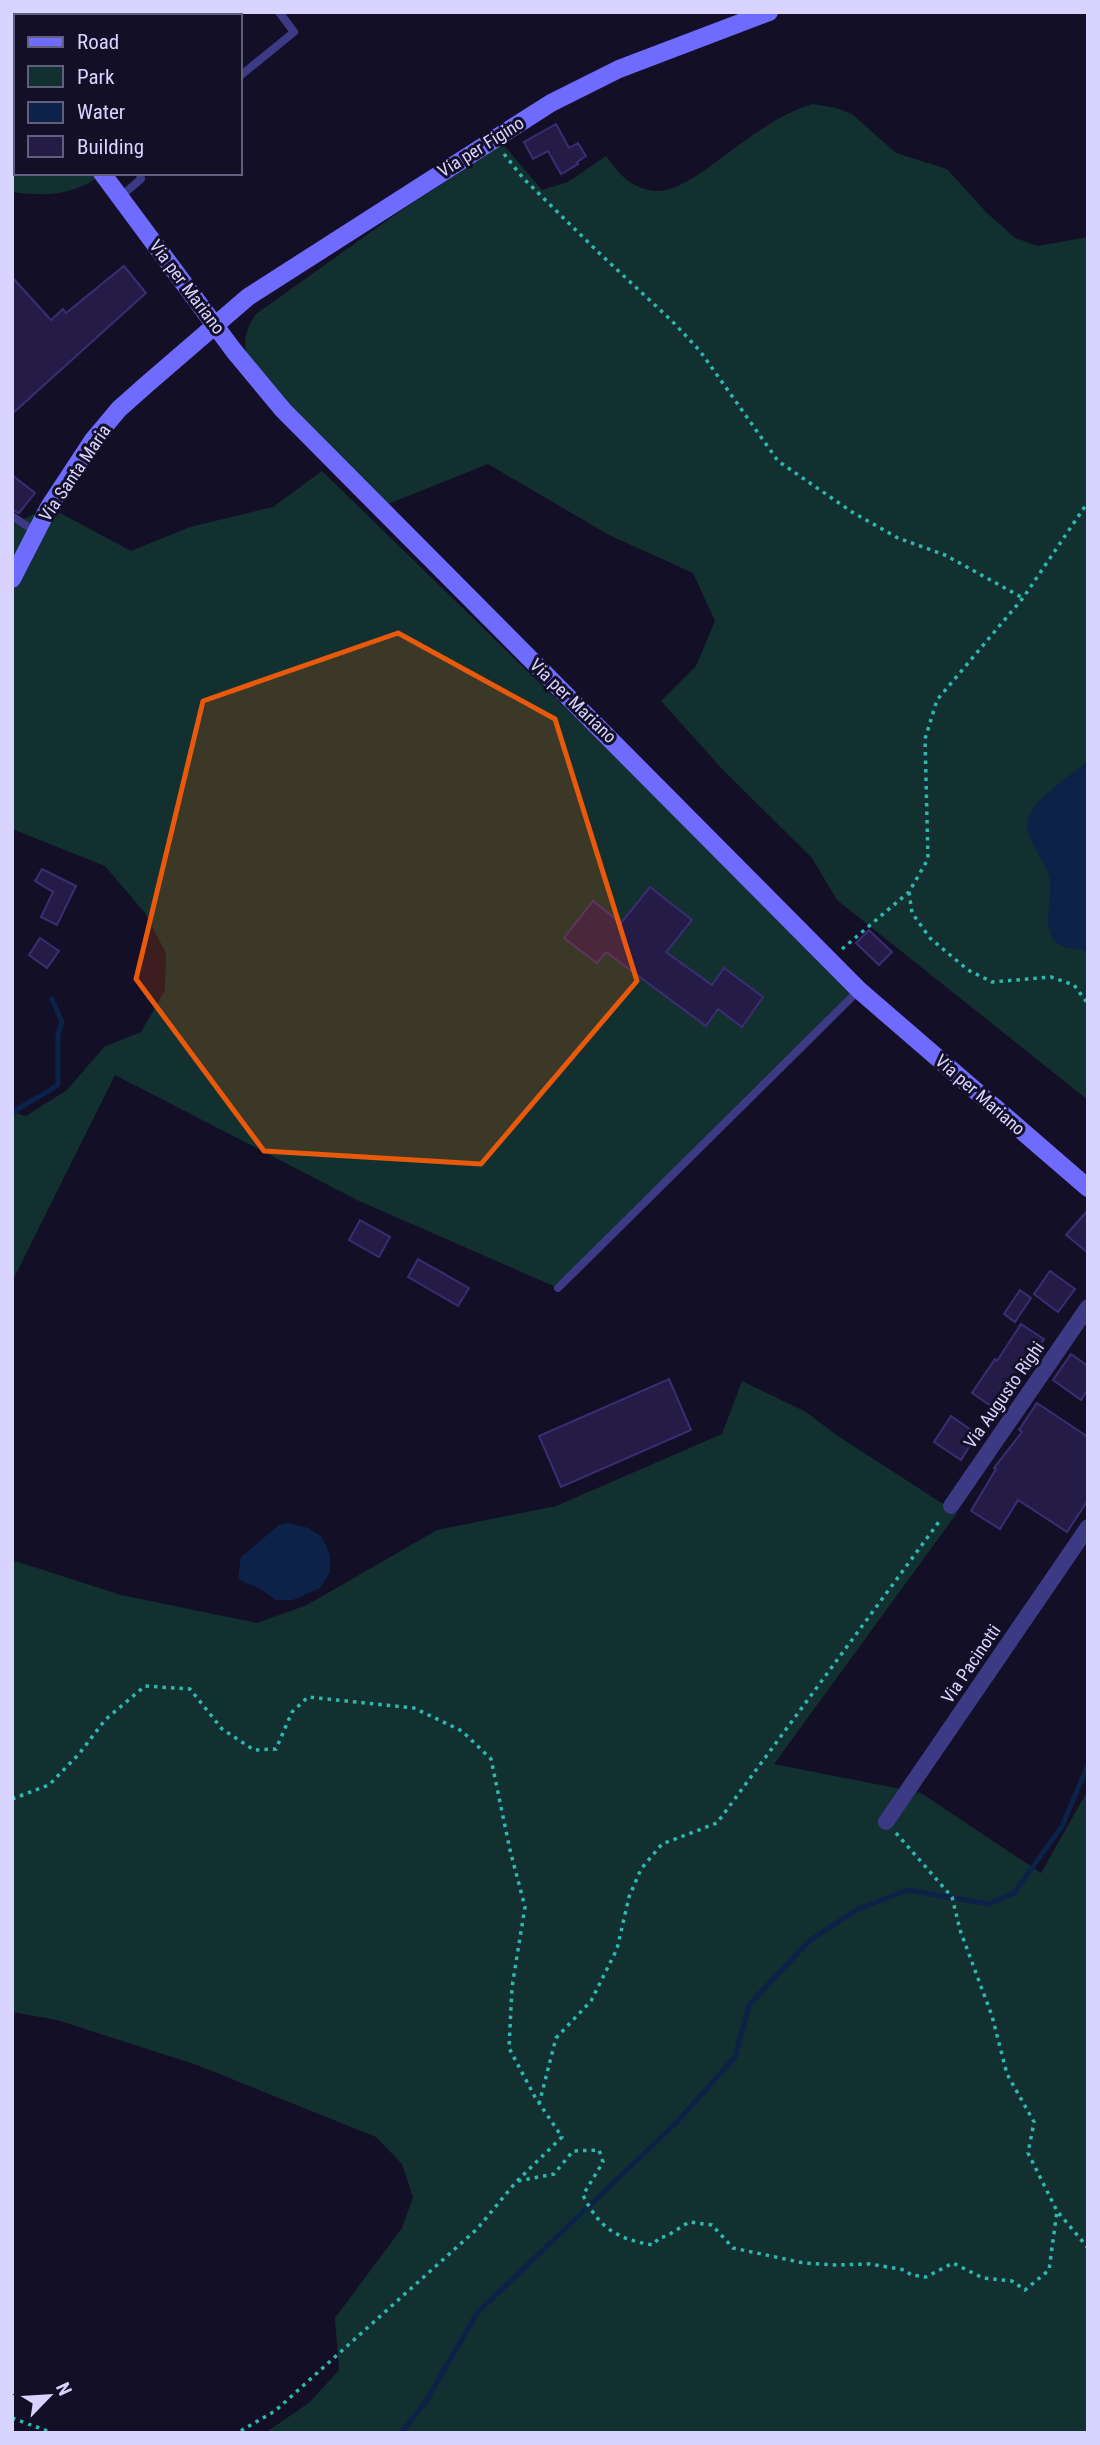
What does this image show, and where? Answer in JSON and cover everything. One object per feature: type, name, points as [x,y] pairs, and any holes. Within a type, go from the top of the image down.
[{"type":"street","name":"Via per Figino","points":[[216,324],[248,297],[551,103],[620,69],[769,12]]},
{"type":"street","name":"Via per Mariano","points":[[104,175],[234,351],[292,419],[483,613],[604,730],[859,990],[1088,1188]]},
{"type":"street","name":"Via Santa Maria","points":[[12,579],[49,507],[86,451],[119,410],[216,324]]},
{"type":"street","name":"Via Augusto Righi","points":[[951,1506],[1088,1307]]},
{"type":"street","name":"Via Pacinotti","points":[[886,1822],[1088,1527]]},
{"type":"lane","points":[[242,74],[295,32],[279,12]]},
{"type":"lane","points":[[120,197],[141,179],[141,175]]},
{"type":"lane","points":[[12,516],[36,532]]},
{"type":"lane","points":[[558,1289],[859,990]]},
{"type":"path","points":[[492,139],[523,178],[701,351],[778,461],[852,512],[898,538],[945,555],[1023,598]]},
{"type":"path","points":[[829,960],[909,892],[928,859],[925,740],[937,700],[1023,598],[1088,502]]},
{"type":"path","points":[[909,892],[912,913],[930,938],[968,970],[992,982],[1051,977],[1074,985],[1088,1004]]},
{"type":"path","points":[[539,2104],[556,2038],[591,2001],[617,1950],[629,1898],[641,1869],[662,1844],[717,1823],[951,1506]]},
{"type":"path","points":[[12,1799],[49,1785],[79,1754],[105,1720],[145,1686],[190,1689],[222,1729],[254,1750],[276,1749],[292,1712],[308,1697],[414,1708],[462,1731],[491,1759],[525,1907],[512,1987],[509,2048],[539,2104],[562,2137],[516,2182],[477,2229],[275,2412],[237,2433]]},
{"type":"path","points":[[886,1822],[952,1897],[960,1930],[992,2016],[1007,2074],[1034,2122],[1028,2153],[1056,2211],[1088,2248]]},
{"type":"path","points":[[516,2182],[554,2174],[573,2151],[599,2150],[603,2162],[583,2195],[595,2218],[629,2241],[653,2245],[659,2238],[689,2222],[712,2225],[733,2248],[804,2263],[835,2266],[870,2264],[926,2277],[953,2263],[983,2278],[1012,2281],[1025,2290],[1049,2270],[1056,2211]]},
{"type":"path","points":[[12,2418],[53,2433]]},
{"type":"highlighted area","points":[[398,633],[555,719],[637,981],[481,1164],[264,1151],[136,979],[203,701]]},
{"type":"green space","points":[[12,12],[118,12],[121,14],[14,14],[14,175],[102,175],[82,186],[61,193],[12,192]]},
{"type":"green space","points":[[813,104],[852,114],[896,153],[947,169],[987,213],[1015,238],[1038,246],[1088,237],[1088,1100],[837,900],[812,858],[724,771],[661,701],[696,666],[715,621],[693,573],[609,535],[488,464],[383,506],[329,452],[247,357],[246,334],[256,314],[399,212],[503,144],[542,190],[568,182],[606,156],[628,180],[641,188],[658,191],[692,179],[770,124],[795,110]]},
{"type":"green space","points":[[322,471],[855,995],[558,1288],[357,1200],[115,1075],[12,1282],[12,1112],[26,1116],[67,1090],[104,1047],[141,1032],[165,990],[166,953],[145,913],[105,866],[12,829],[12,525],[49,507],[131,551],[190,527],[273,507]]},
{"type":"green space","points":[[742,1381],[806,1412],[838,1436],[957,1513],[774,1764],[921,1793],[1041,1873],[1088,1790],[1088,2433],[265,2433],[310,2402],[339,2370],[335,2318],[402,2228],[413,2197],[402,2164],[376,2137],[197,2065],[57,2020],[12,2012],[12,1560],[121,1595],[257,1623],[307,1605],[437,1530],[556,1506],[722,1434]]},
{"type":"water","points":[[1088,761],[1088,951],[1060,945],[1050,933],[1049,876],[1030,838],[1027,823],[1033,808]]},
{"type":"water","points":[[287,1523],[309,1528],[322,1537],[330,1555],[330,1572],[320,1588],[293,1600],[276,1600],[238,1579],[241,1557],[279,1525]]},
{"type":"building","points":[[556,124],[569,148],[578,143],[586,156],[561,174],[548,151],[533,159],[524,142]]},
{"type":"building","points":[[124,266],[146,293],[12,414],[12,277],[51,320],[63,309],[66,313]]},
{"type":"building","points":[[12,475],[35,493],[19,513],[12,510]]},
{"type":"building","points":[[42,869],[76,886],[57,925],[41,917],[53,892],[35,881]]},
{"type":"building","points":[[650,887],[692,920],[666,952],[712,985],[724,968],[763,997],[742,1027],[718,1009],[706,1026],[606,952],[597,963],[564,938],[593,901],[621,923]]},
{"type":"building","points":[[869,930],[892,952],[879,965],[856,943]]},
{"type":"building","points":[[40,938],[59,951],[47,968],[29,955]]},
{"type":"building","points":[[1088,1210],[1088,1253],[1066,1235]]},
{"type":"building","points":[[360,1220],[390,1237],[379,1257],[349,1240]]},
{"type":"building","points":[[418,1259],[469,1288],[458,1306],[408,1277]]},
{"type":"building","points":[[1050,1271],[1075,1289],[1058,1312],[1034,1294]]},
{"type":"building","points":[[1020,1290],[1031,1298],[1015,1322],[1004,1314]]},
{"type":"building","points":[[1021,1324],[1044,1339],[997,1410],[972,1393]]},
{"type":"building","points":[[1071,1354],[1088,1366],[1088,1389],[1081,1400],[1053,1380]]},
{"type":"building","points":[[669,1379],[691,1430],[561,1487],[539,1436]]},
{"type":"building","points":[[1037,1403],[1088,1437],[1088,1500],[1067,1532],[1018,1500],[1000,1529],[971,1511],[996,1469],[994,1468],[1022,1432],[1019,1430]]},
{"type":"building","points":[[951,1416],[977,1434],[961,1460],[934,1442]]},
{"type":"waterway","points":[[12,1114],[58,1084],[58,1035],[62,1022],[52,999]]},
{"type":"waterway","points":[[401,2433],[425,2403],[477,2313],[676,2123],[735,2057],[749,2005],[810,1940],[858,1909],[908,1890],[989,1904],[1014,1893],[1062,1826],[1088,1765]]}]
